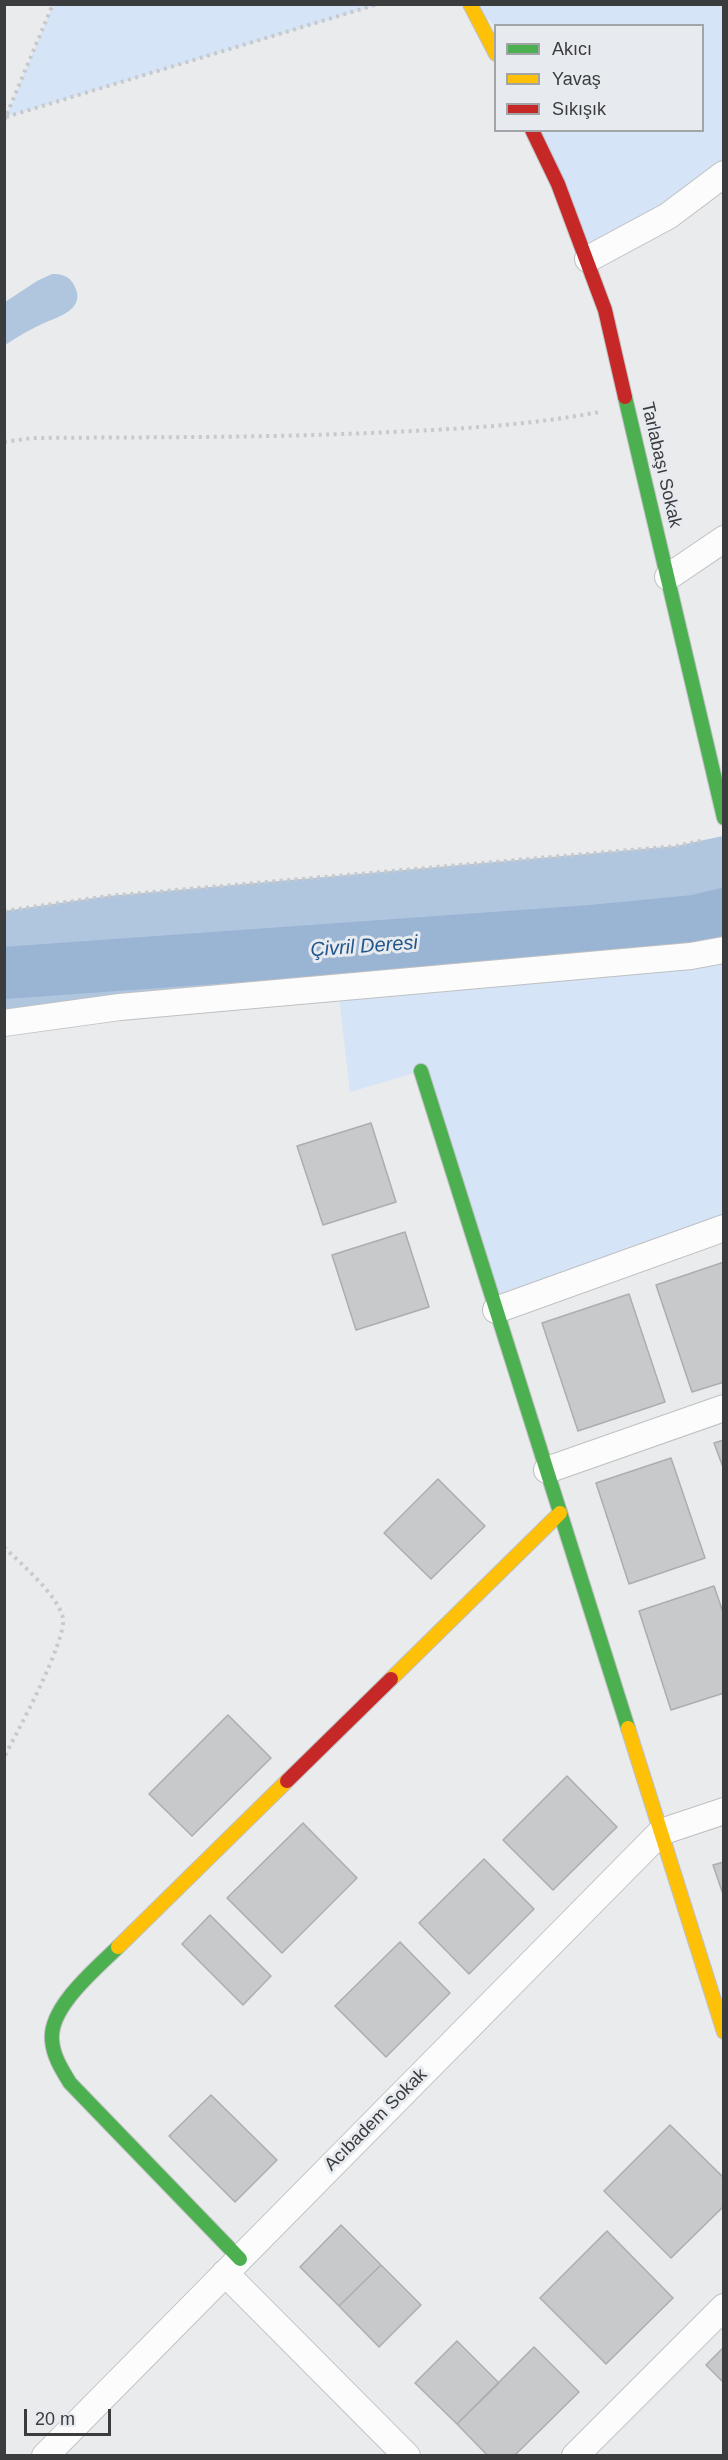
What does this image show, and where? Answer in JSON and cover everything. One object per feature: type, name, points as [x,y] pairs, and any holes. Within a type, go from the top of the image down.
[{"type":"street","points":[[470,4],[494,52]]},
{"type":"street","name":"Tarlabaşı Sokak","points":[[533,132],[558,184],[588,259],[605,310],[723,818]]},
{"type":"street","points":[[588,259],[668,216],[723,174]]},
{"type":"street","points":[[668,577],[723,539]]},
{"type":"street","points":[[4,1023],[120,1007],[691,956],[723,950]]},
{"type":"street","points":[[421,1071],[723,2032]]},
{"type":"street","points":[[496,1310],[723,1228]]},
{"type":"street","points":[[547,1470],[723,1408]]},
{"type":"street","points":[[407,2456],[232,2266],[70,2083],[58,2066],[51,2042],[51,2030],[62,2005],[87,1978],[560,1513]]},
{"type":"street","name":"Acıbadem Sokak","points":[[45,2456],[661,1832],[723,1811]]},
{"type":"street","points":[[575,2456],[723,2307]]},
{"type":"path","points":[[5,119],[53,4]]},
{"type":"path","points":[[5,119],[378,4]]},
{"type":"path","points":[[4,442],[32,438],[300,436],[450,429],[558,419],[629,406]]},
{"type":"path","points":[[4,911],[108,897],[676,846],[714,838]]},
{"type":"path","points":[[4,1548],[52,1597],[63,1617],[63,1630],[35,1696],[4,1757]]},
{"type":"shaded area","points":[[53,4],[378,5],[6,117]]},
{"type":"shaded area","points":[[470,5],[723,5],[723,174],[588,259],[532,132],[704,132],[704,24],[494,24]]},
{"type":"shaded area","points":[[52,274],[60,274],[71,280],[75,287],[77,302],[68,312],[5,345],[5,302]]},
{"type":"shaded area","points":[[723,836],[723,950],[5,1023],[4,911],[108,896],[676,846]]},
{"type":"shaded area","points":[[723,950],[723,1228],[496,1310],[421,1071],[350,1092],[338,988]]},
{"type":"building","points":[[371,1123],[396,1202],[323,1225],[297,1146]]},
{"type":"building","points":[[405,1232],[429,1307],[356,1330],[332,1255]]},
{"type":"building","points":[[724,1262],[724,1382],[692,1392],[656,1285]]},
{"type":"building","points":[[629,1294],[665,1402],[578,1431],[542,1323]]},
{"type":"building","points":[[724,1440],[724,1470],[714,1443]]},
{"type":"building","points":[[671,1458],[705,1558],[629,1584],[596,1483]]},
{"type":"building","points":[[438,1479],[485,1526],[431,1579],[384,1533]]},
{"type":"building","points":[[714,1586],[724,1615],[724,1693],[671,1710],[639,1611]]},
{"type":"building","points":[[228,1715],[271,1758],[192,1836],[149,1794]]},
{"type":"building","points":[[567,1776],[617,1827],[553,1890],[503,1840]]},
{"type":"building","points":[[303,1823],[357,1878],[282,1953],[227,1898]]},
{"type":"building","points":[[484,1859],[534,1909],[469,1974],[419,1923]]},
{"type":"building","points":[[724,1862],[724,1897],[713,1865]]},
{"type":"building","points":[[210,1915],[271,1976],[243,2005],[182,1944]]},
{"type":"building","points":[[400,1942],[450,1993],[386,2057],[335,2006]]},
{"type":"building","points":[[211,2095],[277,2160],[235,2202],[169,2136]]},
{"type":"building","points":[[670,2125],[724,2178],[724,2206],[671,2258],[604,2191]]},
{"type":"building","points":[[341,2225],[381,2265],[339,2306],[300,2267]]},
{"type":"building","points":[[607,2231],[673,2298],[606,2364],[540,2298]]},
{"type":"building","points":[[381,2265],[421,2305],[379,2347],[339,2306]]},
{"type":"building","points":[[457,2341],[499,2383],[457,2424],[415,2383]]},
{"type":"building","points":[[534,2347],[579,2392],[514,2456],[488,2456],[457,2424]]},
{"type":"building","points":[[724,2347],[724,2383],[706,2365]]},
{"type":"waterway","name":"Çivril Deresi","points":[[4,973],[592,931],[695,921],[724,914]]},
{"type":"traffic: fast","points":[[625,397],[724,818]]},
{"type":"traffic: fast","points":[[421,1071],[628,1728]]},
{"type":"traffic: fast","points":[[118,1947],[76,1989],[58,2015],[53,2027],[52,2040],[56,2057],[70,2083],[240,2259]]},
{"type":"traffic: slow","points":[[470,4],[494,50]]},
{"type":"traffic: slow","points":[[391,1679],[560,1513]]},
{"type":"traffic: slow","points":[[628,1728],[724,2032]]},
{"type":"traffic: slow","points":[[118,1947],[287,1781]]},
{"type":"traffic: jam","points":[[533,132],[558,184],[605,310],[625,397]]},
{"type":"traffic: jam","points":[[287,1781],[391,1679]]}]
